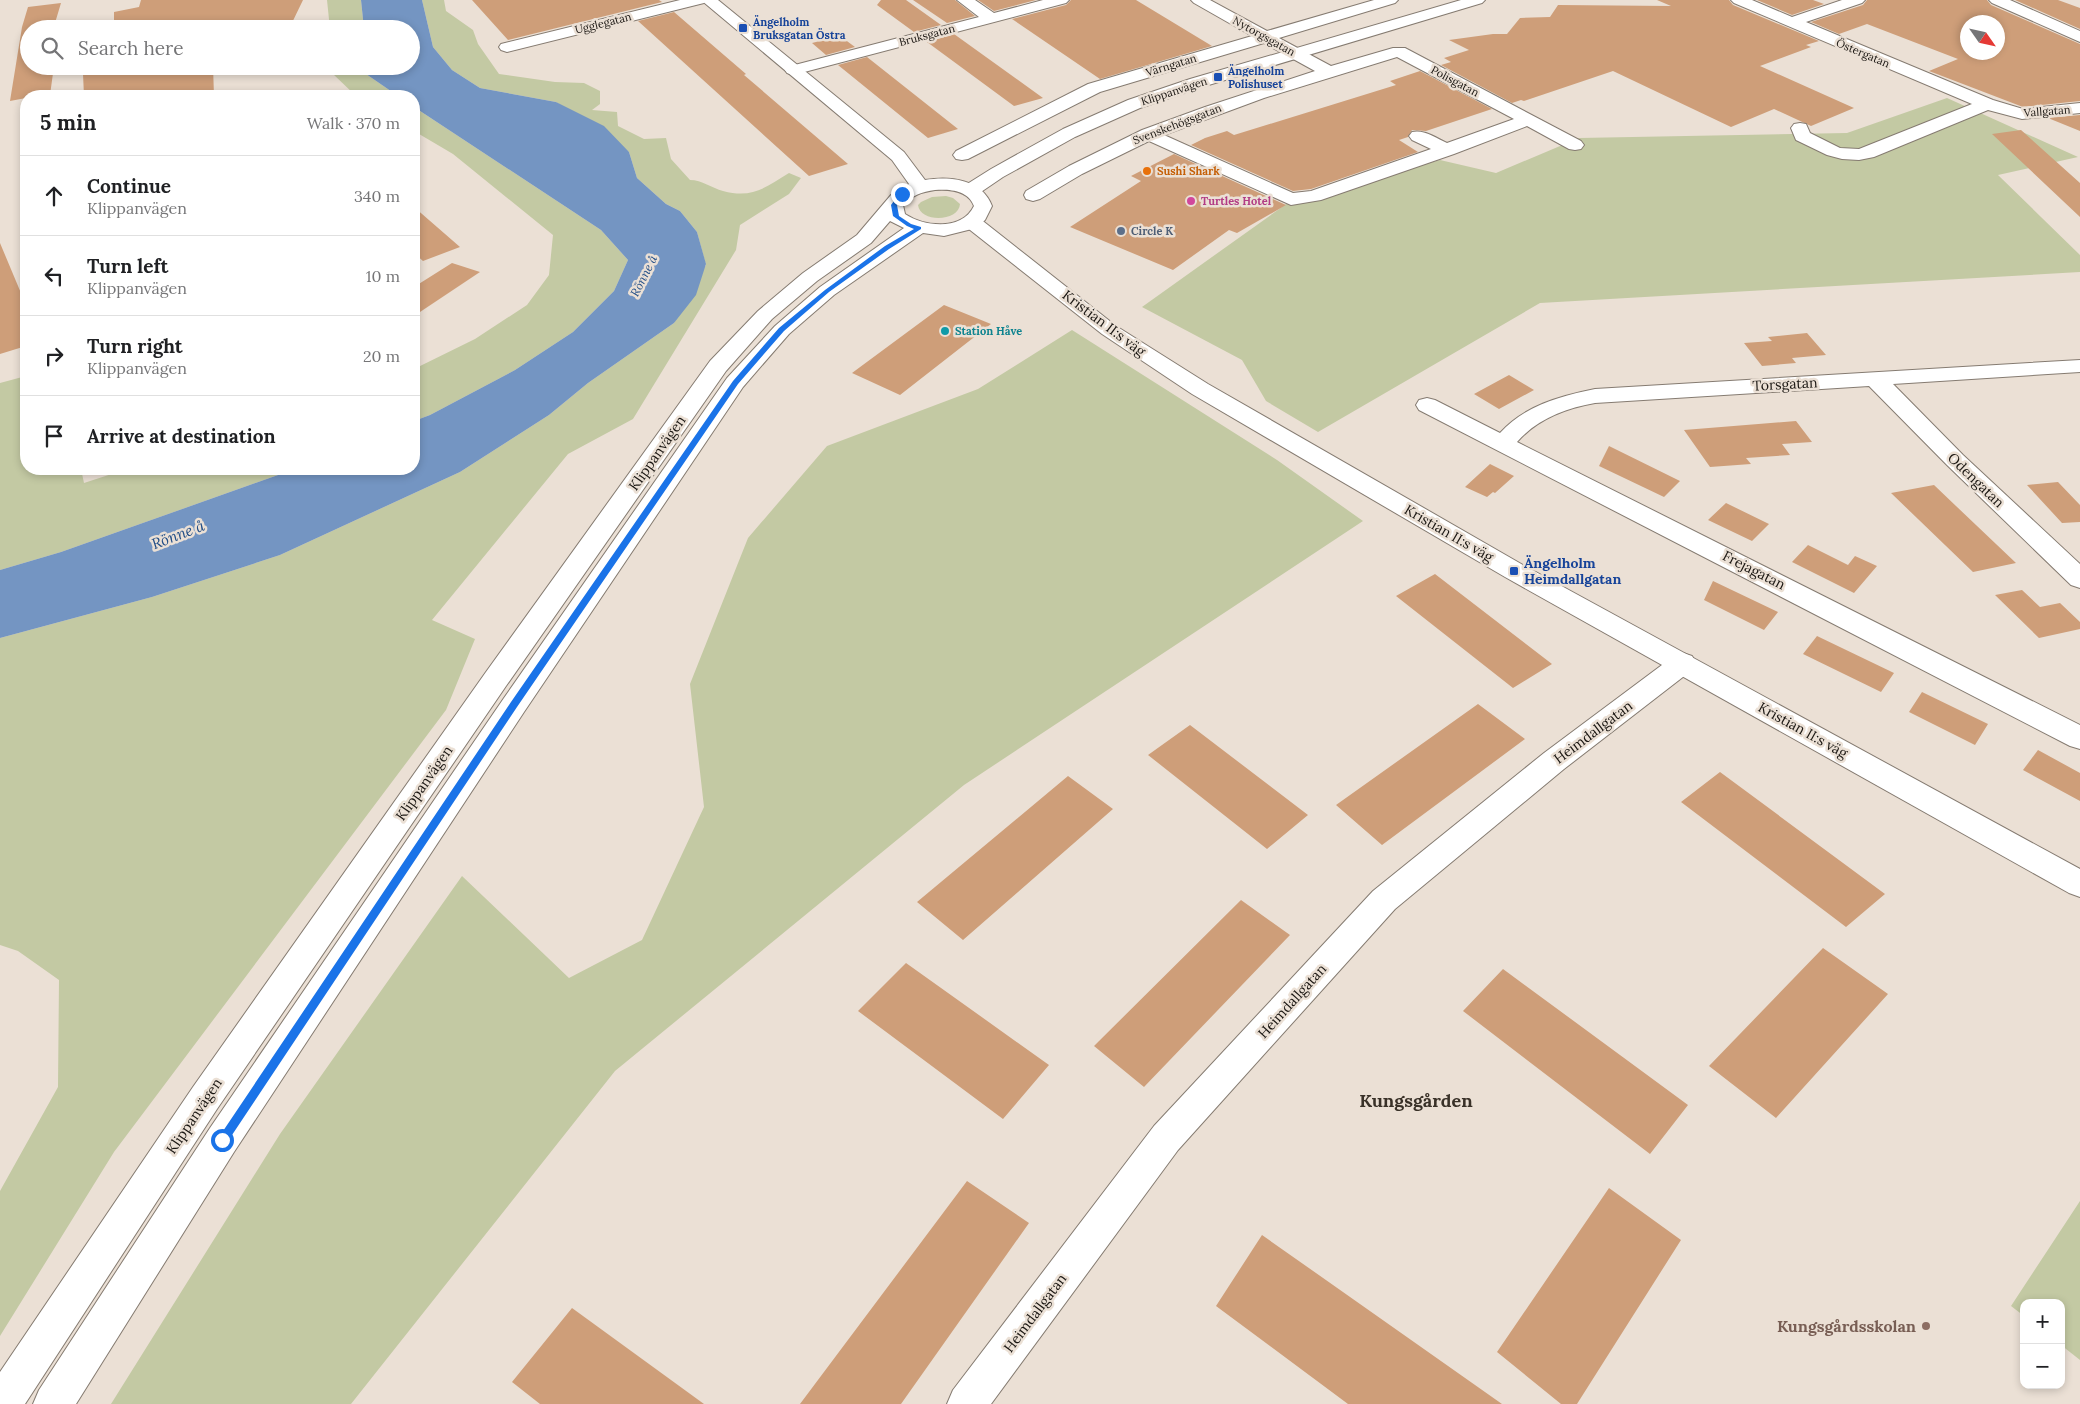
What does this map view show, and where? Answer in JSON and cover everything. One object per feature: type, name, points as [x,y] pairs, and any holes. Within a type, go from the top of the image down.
[{"type":"street","name":"Ugglegatan","points":[[507,47],[699,0]]},
{"type":"street","points":[[709,0],[898,156],[920,187]]},
{"type":"street","points":[[966,0],[992,18]]},
{"type":"street","name":"Bruksgatan","points":[[793,70],[1061,0]]},
{"type":"street","name":"Nytorgsgatan","points":[[1199,0],[1329,72]]},
{"type":"street","name":"Värngatan","points":[[962,155],[1088,90],[1390,0]]},
{"type":"street","name":"Klippanvägen","points":[[2,1404],[217,1082],[496,679],[718,366],[764,315],[810,277],[864,239],[902,194],[920,187],[947,184],[971,190],[997,173],[1069,133],[1134,104],[1477,0]]},
{"type":"street","name":"Östergatan","points":[[1740,0],[1988,104],[2014,112]]},
{"type":"street","points":[[1792,22],[1856,0]]},
{"type":"street","points":[[1998,0],[2080,36]]},
{"type":"street","name":"Polisgatan","points":[[1329,72],[1399,51],[1575,146]]},
{"type":"street","name":"Svenskehögsgatan","points":[[1033,195],[1088,163],[1148,134],[1194,115],[1329,72]]},
{"type":"street","points":[[1800,128],[1802,136],[1822,148],[1854,156],[1868,153],[1988,104]]},
{"type":"street","name":"Vallgatan","points":[[2014,112],[2022,114],[2046,113],[2080,108]]},
{"type":"street","points":[[1148,134],[1291,199],[1314,196],[1528,120]]},
{"type":"street","points":[[1418,136],[1448,150]]},
{"type":"street","points":[[894,205],[896,216],[909,225],[918,228],[947,229],[972,222],[978,217],[984,206],[978,195],[971,190]]},
{"type":"street","name":"Kristian II:s väg","points":[[972,222],[1109,330],[1200,389],[1514,571],[2080,884]]},
{"type":"street","name":"Klippanvägen","points":[[53,1404],[228,1132],[514,705],[735,383],[782,330],[827,291],[918,228]]},
{"type":"street","name":"Torsgatan","points":[[1504,444],[1519,428],[1543,411],[1578,398],[2080,366]]},
{"type":"street","name":"Odengatan","points":[[1875,379],[1955,460],[2069,557],[2080,578]]},
{"type":"street","name":"Frejagatan","points":[[1427,405],[2080,738]]},
{"type":"street","name":"Heimdallgatan","points":[[967,1404],[1166,1138],[1384,900],[1554,761],[1683,663]]},
{"type":"green space","points":[[327,0],[361,0],[363,20],[329,20]]},
{"type":"green space","points":[[422,0],[444,0],[446,11],[473,30],[478,44],[499,74],[555,82],[584,83],[600,91],[600,104],[592,110],[617,112],[618,126],[644,139],[666,138],[671,159],[690,180],[699,181],[723,191],[743,194],[759,190],[789,173],[801,178],[789,194],[740,225],[736,250],[633,419],[568,454],[432,620],[475,639],[446,710],[114,1152],[0,1336],[0,1191],[58,1087],[59,980],[18,951],[0,945],[0,638],[152,597],[280,555],[460,472],[549,415],[588,383],[674,323],[706,265],[697,232],[680,211],[666,204],[637,178],[629,152],[556,102],[480,88],[452,70],[433,47]]},
{"type":"green space","points":[[334,75],[367,75],[389,90],[350,90]]},
{"type":"green space","points":[[1947,98],[2078,157],[1998,175],[2080,255],[2080,272],[1540,303],[1318,432],[1266,401],[1242,360],[1142,307],[1289,202],[1440,160],[1496,173],[1579,138],[1847,133]]},
{"type":"green space","points":[[420,111],[601,230],[628,260],[614,291],[573,332],[515,370],[420,419],[420,366],[475,339],[527,305],[549,275],[553,235],[453,154],[420,135]]},
{"type":"green space","points":[[946,196],[953,198],[960,204],[958,210],[953,214],[939,218],[925,215],[920,211],[918,205],[921,202],[932,197]]},
{"type":"green space","points":[[1072,330],[1277,460],[1363,521],[964,785],[615,1071],[351,1404],[111,1404],[280,1134],[462,876],[569,978],[642,940],[704,807],[690,684],[748,538],[827,446],[978,389]]},
{"type":"green space","points":[[20,378],[20,475],[82,475],[84,483],[109,475],[278,475],[61,552],[0,570],[0,383]]},
{"type":"green space","points":[[2080,1201],[2080,1360],[2065,1348],[2065,1299],[2020,1299],[2020,1313],[2011,1306]]},
{"type":"water","name":"Rönne å","points":[[361,0],[422,0],[433,47],[452,70],[480,88],[556,102],[604,126],[629,152],[637,178],[666,204],[680,211],[697,232],[706,264],[696,295],[674,323],[588,383],[549,415],[460,472],[280,555],[152,597],[0,638],[0,570],[61,552],[278,475],[420,475],[420,419],[515,370],[573,332],[614,291],[628,260],[601,230],[420,111],[420,90],[389,90],[367,75],[420,75],[420,20],[363,20]]},
{"type":"building","points":[[141,0],[303,0],[293,20],[114,20],[114,12],[139,7]]},
{"type":"building","points":[[472,0],[659,0],[662,2],[508,40]]},
{"type":"building","points":[[881,0],[906,0],[941,25],[914,32],[877,5]]},
{"type":"building","points":[[913,0],[955,0],[975,16],[947,23]]},
{"type":"building","points":[[978,0],[1036,0],[994,11]]},
{"type":"building","points":[[1071,0],[1136,0],[1212,46],[1100,79],[1012,19],[1066,5]]},
{"type":"building","points":[[1657,0],[1729,0],[1733,5],[1819,41],[1806,45],[1811,47],[1760,66],[1854,108],[1811,126],[1774,109],[1731,127],[1613,71],[1524,101],[1512,103],[1441,65],[1451,62],[1444,58],[1469,50],[1449,40],[1507,34],[1520,18],[1550,17],[1558,5],[1671,6]]},
{"type":"building","points":[[1757,0],[1813,0],[1824,4],[1792,15]]},
{"type":"building","points":[[1867,0],[1987,0],[1991,5],[2080,44],[2080,101],[2023,107],[1929,71],[1958,59],[1867,24],[1839,34],[1811,22],[1863,5]]},
{"type":"building","points":[[2015,0],[2058,0],[2080,8],[2080,29]]},
{"type":"building","points":[[61,3],[56,20],[24,20],[28,7]]},
{"type":"building","points":[[674,12],[848,164],[809,176],[638,21]]},
{"type":"building","points":[[954,34],[1043,98],[1014,106],[927,42]]},
{"type":"building","points":[[840,36],[855,47],[826,55],[812,43]]},
{"type":"building","points":[[20,39],[20,75],[53,75],[51,90],[20,90],[20,99],[10,101]]},
{"type":"building","points":[[867,57],[958,129],[928,138],[838,65]]},
{"type":"building","points":[[1420,71],[1492,109],[1426,131],[1412,130],[1408,137],[1399,140],[1418,152],[1311,189],[1293,191],[1191,145],[1227,131],[1234,135],[1396,85],[1390,81]]},
{"type":"building","points":[[83,75],[213,75],[214,90],[84,90]]},
{"type":"building","points":[[2080,115],[2080,131],[2048,118]]},
{"type":"building","points":[[2021,130],[2080,183],[2080,217],[1992,134]]},
{"type":"building","points":[[1174,154],[1286,205],[1237,233],[1229,230],[1173,270],[1070,227],[1141,181],[1131,176]]},
{"type":"building","points":[[420,212],[460,247],[423,261],[420,258]]},
{"type":"building","points":[[0,243],[20,291],[20,348],[0,354]]},
{"type":"building","points":[[452,263],[480,272],[420,312],[420,283]]},
{"type":"building","points":[[944,305],[991,324],[900,395],[852,373]]},
{"type":"building","points":[[1807,333],[1826,355],[1792,358],[1796,363],[1762,366],[1744,343],[1772,341],[1768,337]]},
{"type":"building","points":[[1509,375],[1534,390],[1499,409],[1474,394]]},
{"type":"building","points":[[1796,421],[1812,442],[1782,444],[1790,455],[1746,458],[1751,464],[1710,467],[1684,430]]},
{"type":"building","points":[[1609,446],[1680,481],[1664,497],[1599,466]]},
{"type":"building","points":[[1490,464],[1514,476],[1495,493],[1493,492],[1487,497],[1465,487]]},
{"type":"building","points":[[2058,482],[2080,505],[2080,522],[2062,523],[2027,485]]},
{"type":"building","points":[[1934,485],[2016,563],[1973,572],[1891,493]]},
{"type":"building","points":[[1726,503],[1769,524],[1752,541],[1708,520]]},
{"type":"building","points":[[1808,545],[1848,565],[1855,556],[1877,566],[1854,593],[1792,562]]},
{"type":"building","points":[[1435,574],[1552,664],[1513,688],[1396,596]]},
{"type":"building","points":[[1713,581],[1778,612],[1764,630],[1704,600]]},
{"type":"building","points":[[2022,590],[2040,607],[2060,603],[2080,622],[2080,629],[2039,638],[1995,595]]},
{"type":"building","points":[[1817,636],[1894,673],[1881,692],[1803,654]]},
{"type":"building","points":[[1922,692],[1988,724],[1975,745],[1909,712]]},
{"type":"building","points":[[1478,704],[1525,739],[1382,845],[1336,805]]},
{"type":"building","points":[[1190,725],[1308,815],[1267,849],[1148,755]]},
{"type":"building","points":[[2038,750],[2080,773],[2080,801],[2023,770]]},
{"type":"building","points":[[1720,772],[1885,894],[1846,927],[1681,802]]},
{"type":"building","points":[[1068,776],[1113,809],[963,940],[917,902]]},
{"type":"building","points":[[1241,900],[1290,935],[1144,1087],[1094,1046]]},
{"type":"building","points":[[1823,948],[1888,994],[1776,1118],[1709,1066]]},
{"type":"building","points":[[906,963],[1049,1065],[1003,1119],[858,1011]]},
{"type":"building","points":[[1503,969],[1688,1105],[1650,1154],[1463,1011]]},
{"type":"building","points":[[967,1181],[1029,1223],[901,1404],[800,1404]]},
{"type":"building","points":[[1609,1188],[1681,1240],[1577,1404],[1561,1404],[1497,1352]]},
{"type":"building","points":[[1262,1235],[1502,1404],[1348,1404],[1216,1306]]},
{"type":"building","points":[[572,1308],[704,1404],[540,1404],[512,1382]]},
{"type":"place","name":"Ängelholm Bruksgatan Östra","points":[[743,28]]},
{"type":"place","name":"Ängelholm Polishuset","points":[[1218,77]]},
{"type":"place","name":"Sushi Shark","points":[[1147,171]]},
{"type":"place","name":"Turtles Hotel","points":[[1191,201]]},
{"type":"place","name":"Circle K","points":[[1121,231]]},
{"type":"place","name":"Station Håve","points":[[945,331]]},
{"type":"place","name":"Ängelholm Heimdallgatan","points":[[1514,571]]},
{"type":"place","name":"Kungsgårdsskolan","points":[[1926,1326]]},
{"type":"district","name":"Kungsgården","points":[[1416,1101]]},
{"type":"route","points":[[222,1140],[514,705],[735,383],[782,330],[827,291],[918,228],[901,221],[893,210],[897,199],[902,194]]}]
